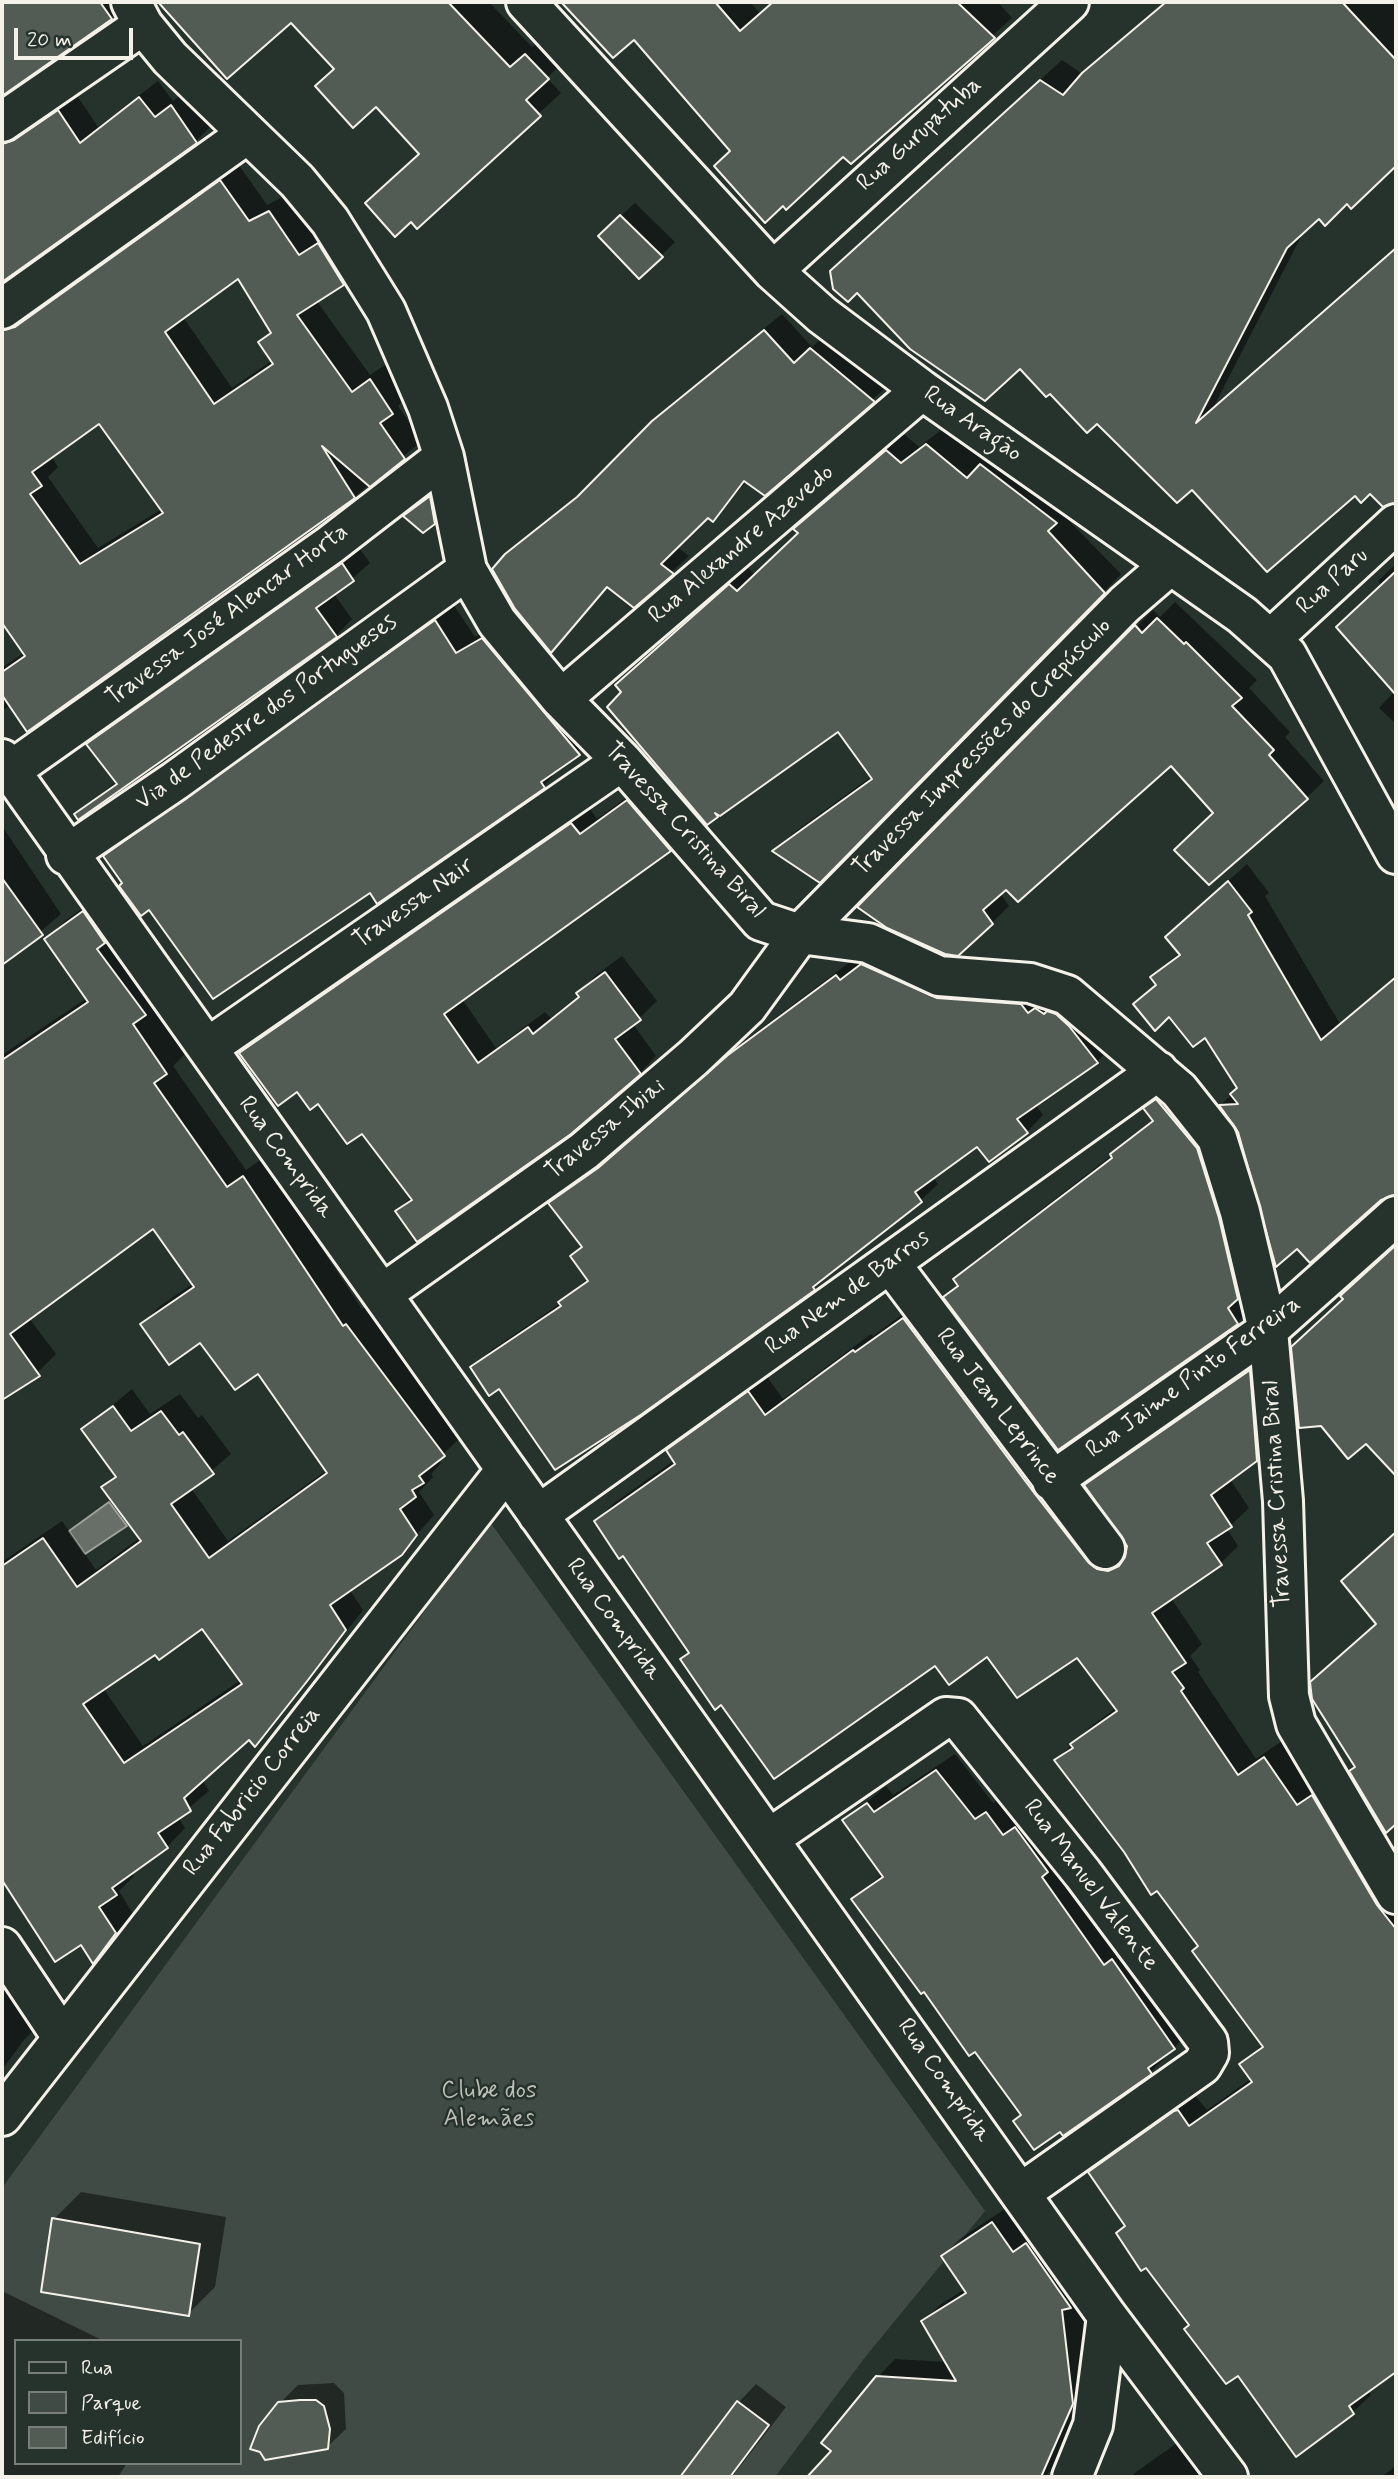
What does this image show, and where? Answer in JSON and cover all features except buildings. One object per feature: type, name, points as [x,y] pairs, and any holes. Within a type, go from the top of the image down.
[{"type":"street","name":"Rua Aragão","points":[[526,2],[773,271],[822,315],[922,390],[1242,615],[1287,655],[1396,854]]},
{"type":"street","name":"Rua Gurupatuba","points":[[773,271],[1069,2]]},
{"type":"street","points":[[2,122],[137,13]]},
{"type":"street","name":"Travessa Cristina Biral","points":[[137,13],[199,89],[297,181],[357,261],[386,311],[428,408],[444,457],[467,570],[497,622],[561,699],[622,761],[761,921],[800,934],[868,943],[939,976],[1030,983],[1067,995],[1179,1090],[1217,1138],[1240,1212],[1268,1329],[1283,1501],[1289,1696],[1296,1724],[1396,1894]]},
{"type":"street","points":[[2,309],[247,134]]},
{"type":"street","name":"Rua Alexandre Azevedo","points":[[561,699],[922,390]]},
{"type":"street","name":"Travessa José Alencar Horta","points":[[6,765],[330,545],[444,457]]},
{"type":"street","name":"Rua Paru","points":[[1270,640],[1396,524]]},
{"type":"street","name":"Travessa Impressões do Crepúsculo","points":[[800,934],[1125,604],[1169,566]]},
{"type":"street","name":"Via de Pedestre dos Portugueses","points":[[66,855],[467,570]]},
{"type":"street","name":"Travessa Nair","points":[[207,1048],[622,761]]},
{"type":"street","name":"Rua Comprida","points":[[6,765],[66,855],[207,1048],[770,1838],[1107,2316],[1228,2477]]},
{"type":"street","name":"Travessa Ibiai","points":[[382,1294],[584,1151],[647,1100],[747,1007],[800,934]]},
{"type":"street","name":"Rua Nem de Barros","points":[[538,1516],[1158,1071]]},
{"type":"street","name":"Rua Jaime Pinto Ferreira","points":[[1052,1482],[1268,1329],[1396,1216]]},
{"type":"street","name":"Rua Jean Leprince","points":[[890,1263],[1052,1482],[1105,1549]]},
{"type":"street","name":"Rua Fabricio Correia","points":[[2,2116],[506,1470]]},
{"type":"street","name":"Rua Manuel Valente","points":[[770,1838],[946,1717],[958,1718],[1083,1874],[1208,2042],[1209,2053],[1202,2065],[1022,2192]]},
{"type":"street","points":[[2,1947],[61,2037]]},
{"type":"street","points":[[1072,2477],[1093,2425],[1107,2316]]},
{"type":"green space","name":"Clube dos Alemães","points":[[490,1522],[985,2211],[866,2356],[775,2477],[2,2477],[2,2188]]},
{"type":"shaded area","points":[[109,1502],[127,1526],[85,1554],[69,1531]]}]
